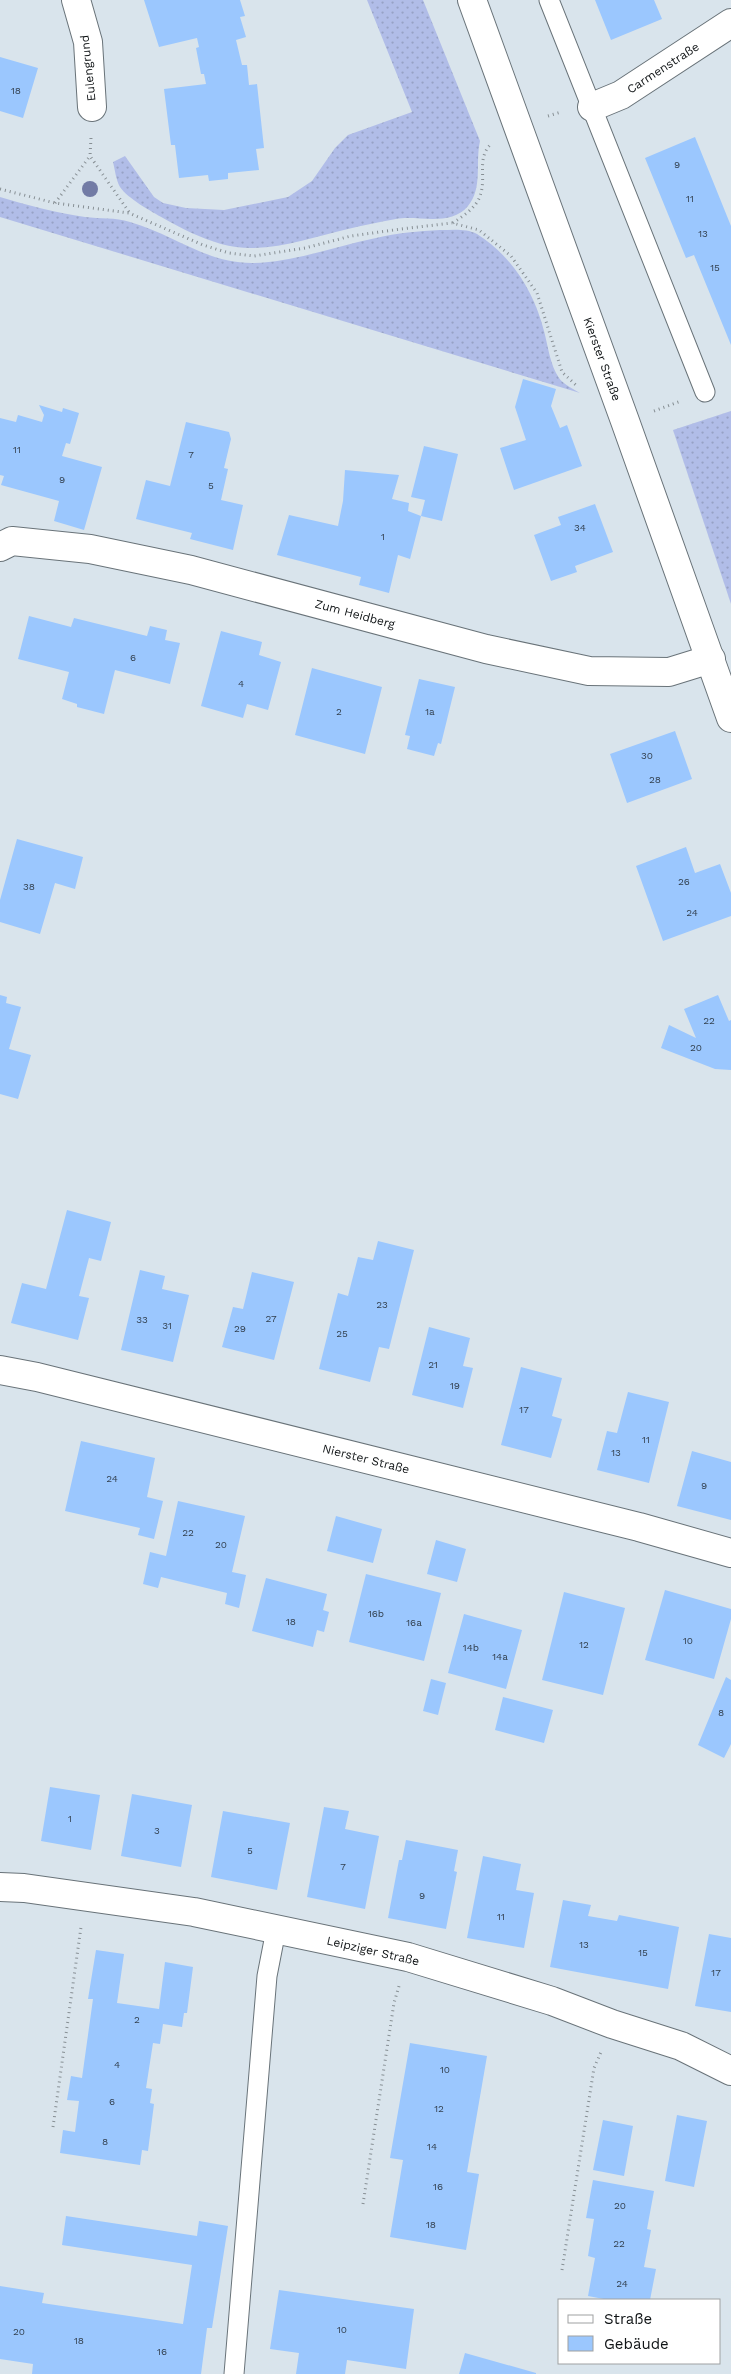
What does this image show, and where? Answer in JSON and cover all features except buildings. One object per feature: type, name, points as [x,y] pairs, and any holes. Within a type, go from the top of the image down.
[{"type":"street","name":"Eulengrund","points":[[76,0],[88,42],[92,107]]},
{"type":"street","name":"Kierster Straße","points":[[472,0],[626,421],[731,718]]},
{"type":"street","name":"Carmenstraße","points":[[592,107],[621,95],[731,23]]},
{"type":"street","name":"Zum Heidberg","points":[[0,547],[12,541],[90,549],[191,570],[486,649],[590,671],[668,672],[711,659]]},
{"type":"street","name":"Nierster Straße","points":[[0,1370],[37,1377],[639,1527],[731,1553]]},
{"type":"street","name":"Leipziger Straße","points":[[0,1887],[24,1888],[194,1912],[408,1957],[552,2001],[612,2024],[681,2046],[731,2071]]},
{"type":"lane","points":[[549,0],[705,392]]},
{"type":"lane","points":[[234,2374],[268,1976],[276,1930]]},
{"type":"path","points":[[452,223],[470,211],[480,196],[483,181],[483,156],[486,149],[495,140],[519,128],[579,105],[592,107]]},
{"type":"path","points":[[55,203],[90,156],[92,107]]},
{"type":"path","points":[[90,156],[129,212]]},
{"type":"path","points":[[0,189],[55,203],[129,212],[203,245],[229,254],[254,256],[305,248],[351,236],[452,223],[479,230],[511,256],[537,293],[562,372],[582,391],[610,381]]},
{"type":"path","points":[[626,421],[705,392]]},
{"type":"path","points":[[53,2127],[85,1897]]},
{"type":"path","points":[[363,2204],[394,2003],[408,1957]]},
{"type":"path","points":[[562,2270],[594,2068],[612,2024]]},
{"type":"shaded area","points":[[367,0],[423,0],[480,141],[476,191],[468,206],[461,212],[444,218],[396,219],[301,241],[253,248],[221,244],[199,236],[153,212],[123,191],[120,187],[113,162],[125,156],[154,197],[163,203],[186,208],[224,210],[288,197],[312,181],[335,148],[348,135],[412,112]]},
{"type":"shaded area","points":[[0,197],[63,213],[124,220],[146,227],[205,254],[237,262],[254,263],[285,260],[361,241],[408,232],[464,230],[473,232],[501,253],[520,276],[540,317],[551,361],[556,373],[563,382],[580,393],[0,217]]},
{"type":"shaded area","points":[[731,411],[731,604],[673,430]]}]
